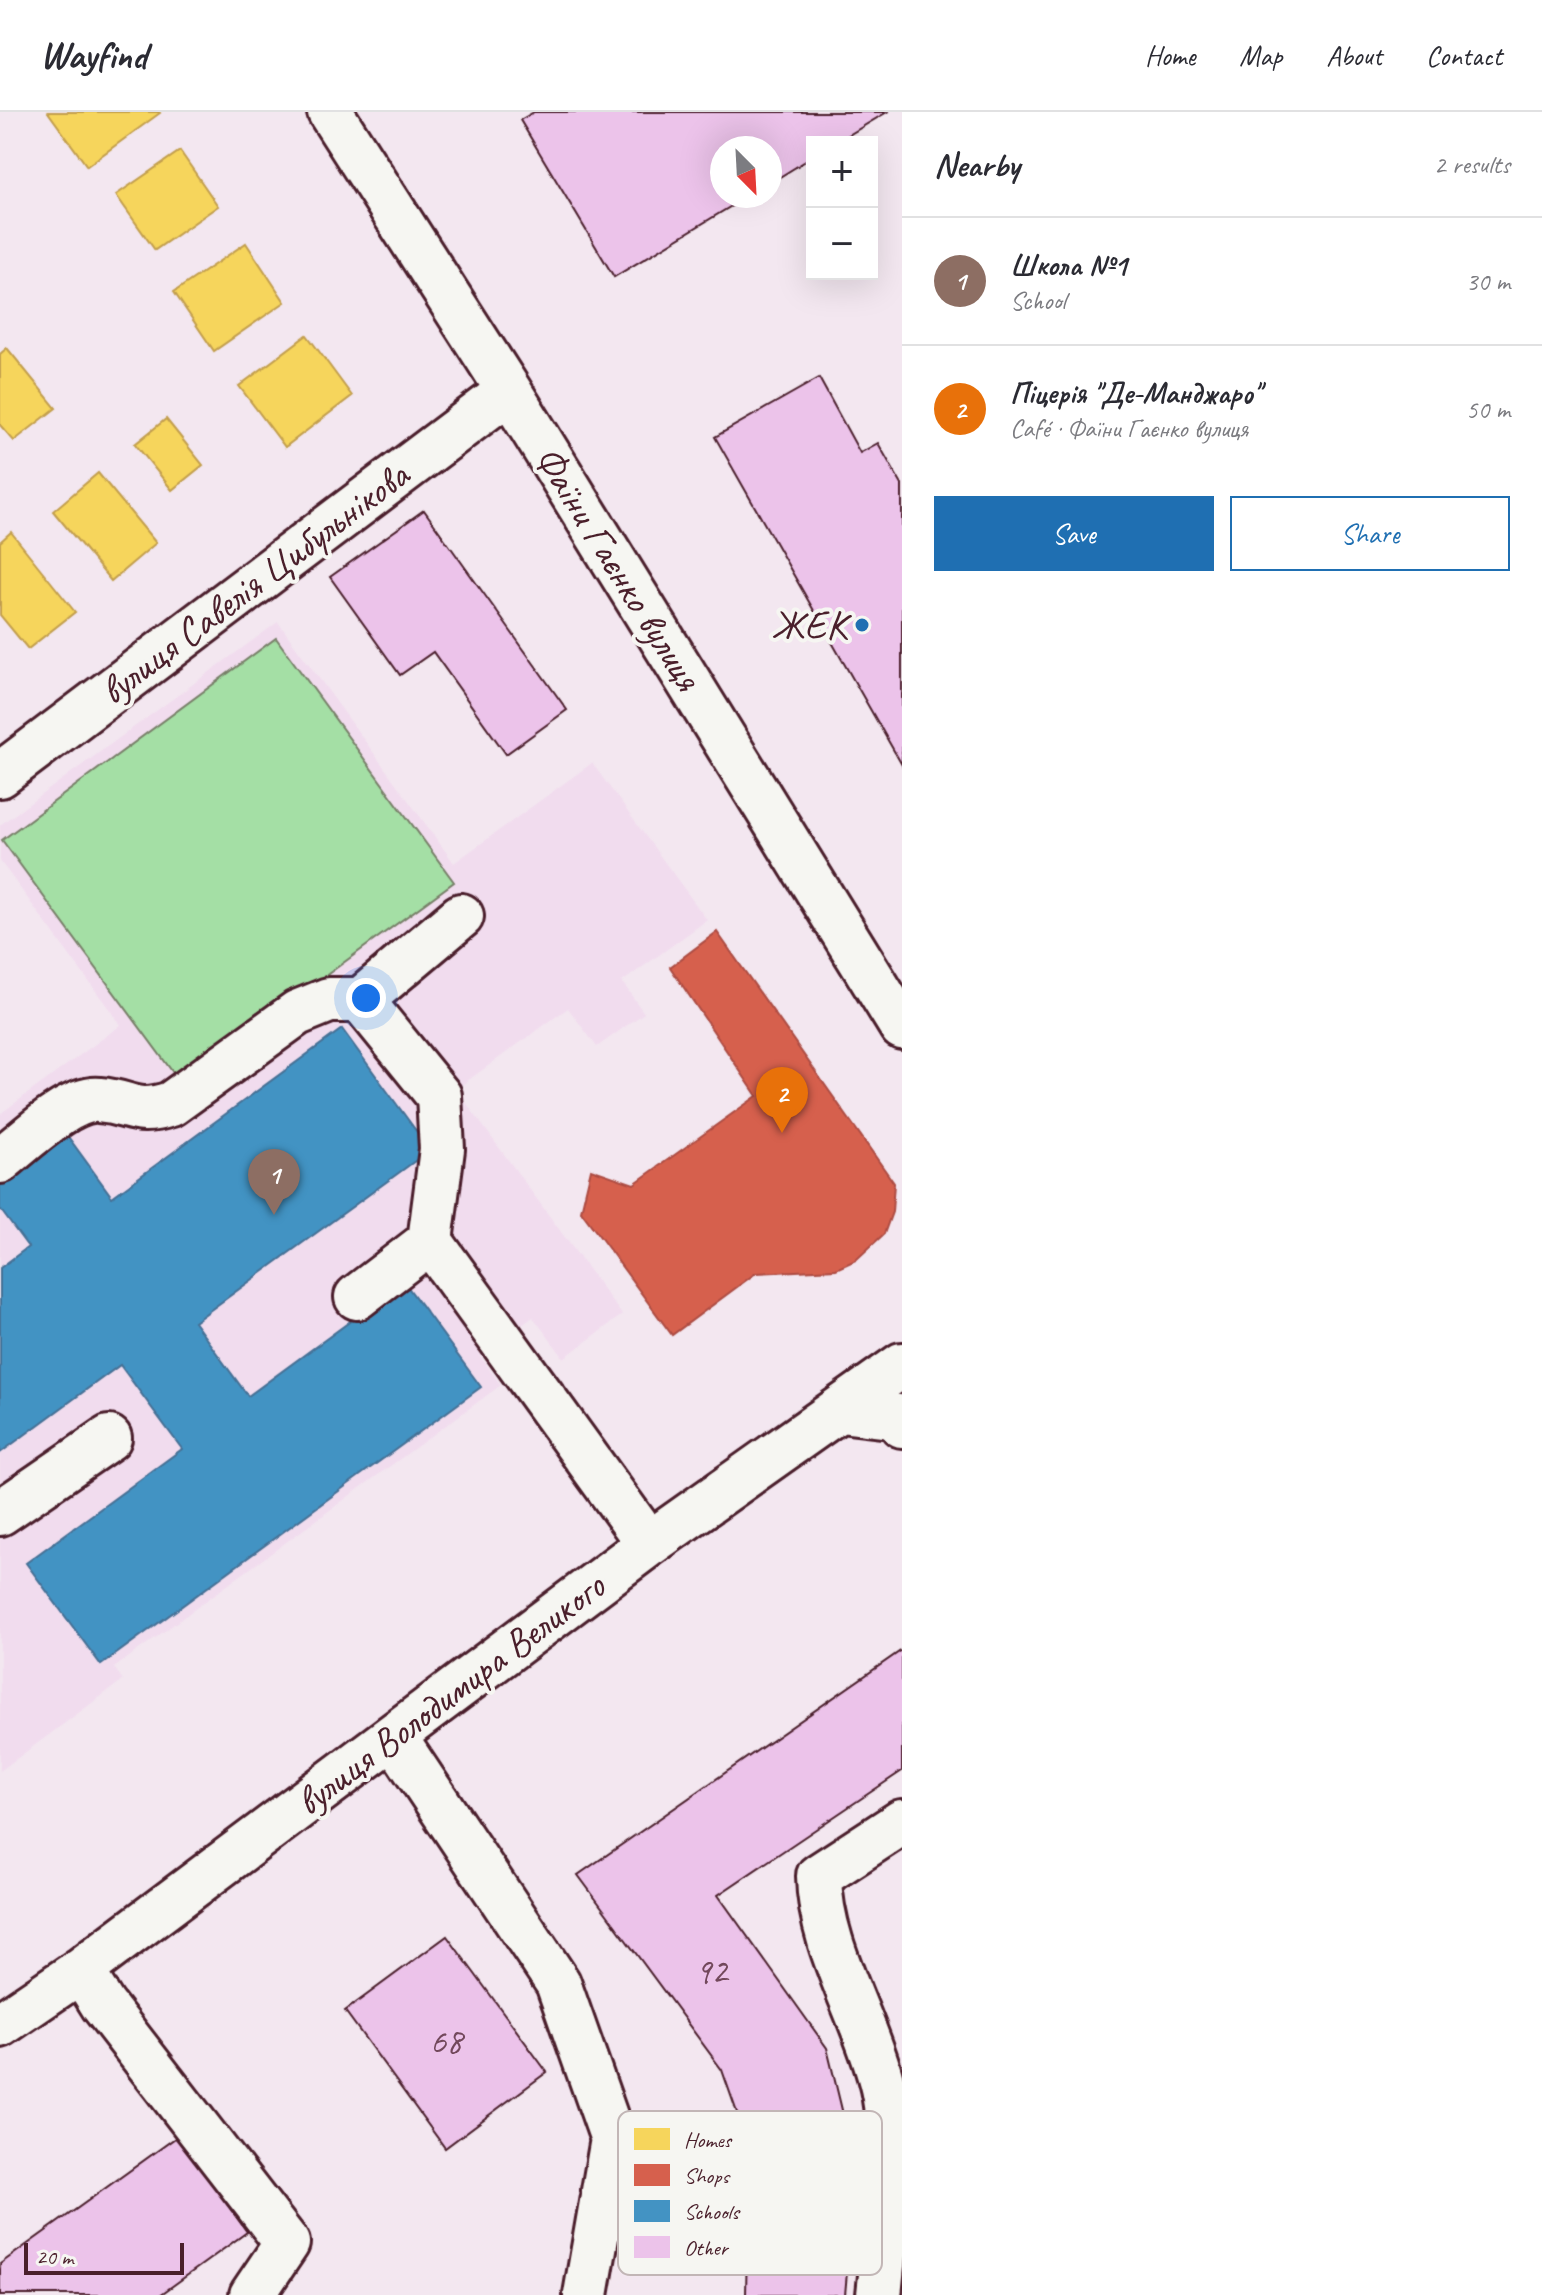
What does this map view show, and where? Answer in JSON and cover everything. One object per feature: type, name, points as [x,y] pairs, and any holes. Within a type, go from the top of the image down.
[{"type":"street","name":"Фаїни Гаєнко вулиця","points":[[330,112],[509,391],[902,1027]]},
{"type":"street","name":"вулиця Савелія Цибульнікова","points":[[0,775],[509,391]]},
{"type":"street","points":[[0,1161],[70,1106],[96,1099],[148,1111],[171,1104],[297,1013],[329,1000],[361,1000],[461,916]]},
{"type":"street","points":[[361,1000],[439,1096],[442,1149],[430,1241],[649,1544]]},
{"type":"street","points":[[357,1297],[430,1241]]},
{"type":"street","name":"вулиця Володимира Великого","points":[[0,2025],[81,1970],[649,1544],[902,1365]]},
{"type":"street","points":[[840,1410],[899,1417],[902,1425]]},
{"type":"street","points":[[0,1513],[109,1438]]},
{"type":"street","points":[[394,1737],[558,1983],[613,2139],[586,2295]]},
{"type":"street","points":[[882,2251],[888,2163],[882,2083],[820,1909],[819,1876],[902,1822]]},
{"type":"street","points":[[81,1970],[103,2005],[287,2243],[252,2295]]},
{"type":"street","points":[[879,2295],[880,2275]]},
{"type":"shaded area","points":[[278,622],[454,863],[592,763],[707,920],[622,982],[644,1013],[597,1047],[568,1008],[456,1089],[622,1315],[564,1358],[533,1317],[480,1356],[501,1385],[114,1668],[123,1680],[0,1771],[0,1114],[121,1025],[0,861],[0,825]]},
{"type":"green space","points":[[276,638],[454,882],[180,1082],[2,840]]},
{"type":"building: Homes","points":[[48,112],[159,112],[160,113],[87,166]]},
{"type":"building: Homes","points":[[180,151],[218,206],[155,250],[116,195]]},
{"type":"building: Homes","points":[[246,243],[285,302],[214,351],[174,292]]},
{"type":"building: Homes","points":[[307,335],[352,396],[285,447],[239,386]]},
{"type":"building: Homes","points":[[7,348],[56,408],[14,441],[0,425],[0,354]]},
{"type":"building: Homes","points":[[166,419],[203,465],[172,490],[135,444]]},
{"type":"building: Homes","points":[[98,473],[156,543],[111,581],[53,511]]},
{"type":"building: Homes","points":[[11,532],[75,612],[28,649],[0,615],[0,542]]},
{"type":"building: Shops","points":[[717,932],[894,1183],[892,1212],[884,1234],[856,1260],[836,1269],[756,1273],[672,1335],[581,1211],[591,1169],[634,1184],[757,1096],[670,967]]},
{"type":"building: Schools","points":[[342,1029],[430,1150],[194,1322],[248,1396],[404,1282],[481,1387],[101,1665],[26,1563],[182,1449],[120,1365],[0,1453],[0,1268],[28,1247],[0,1209],[0,1182],[66,1134],[112,1197]]},
{"type":"building: Other","points":[[534,112],[887,112],[847,136],[806,136],[806,161],[782,176],[782,136],[710,136],[710,208],[728,208],[614,277],[520,120]]},
{"type":"building: Other","name":"ЖЕК","points":[[819,378],[860,453],[878,443],[902,485],[902,765],[715,437]]},
{"type":"building: Other","points":[[424,510],[567,710],[506,754],[433,652],[400,675],[330,577]]},
{"type":"building: Other","points":[[902,1650],[902,1771],[718,1895],[827,2048],[842,2111],[736,2111],[722,2070],[578,1875]]},
{"type":"building: Other","points":[[447,1936],[547,2072],[445,2148],[345,2011]]},
{"type":"building: Other","points":[[178,2136],[247,2232],[160,2295],[0,2295],[0,2264]]},
{"type":"building: Other","points":[[746,2275],[847,2275],[845,2295],[746,2295]]},
{"type":"place","name":"ЖЕК","points":[[862,625]]},
{"type":"place","name":"Піцерія \"Де-Манджаро\"","points":[[782,1133]]},
{"type":"place","name":"Школа №1","points":[[274,1215]]}]
